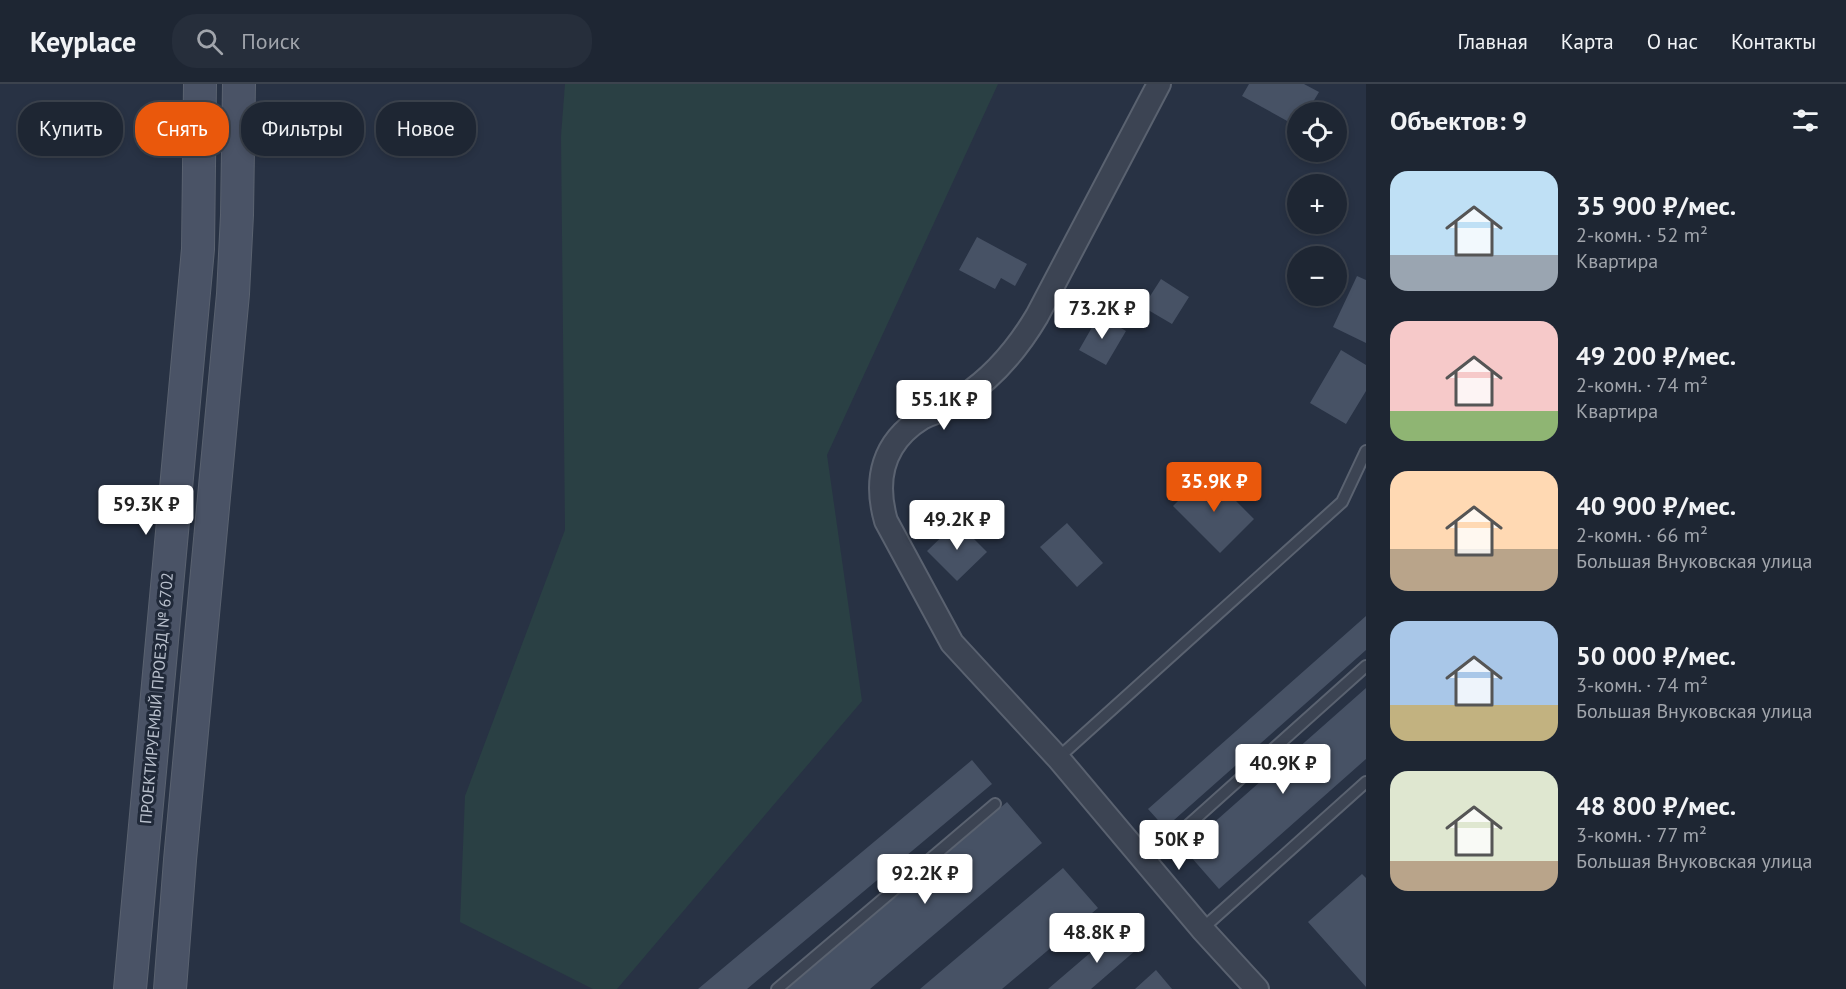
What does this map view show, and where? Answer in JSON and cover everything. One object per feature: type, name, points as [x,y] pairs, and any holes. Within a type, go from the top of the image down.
[{"type":"main road","name":"ПРОЕКТИРУЕМЫЙ ПРОЕЗД № 6702","points":[[130,989],[198,249],[201,84]]},
{"type":"main road","points":[[170,989],[233,294],[239,84]]},
{"type":"street","points":[[1159,84],[1026,335],[1012,353],[981,384],[945,409],[925,416],[908,427],[894,443],[885,461],[880,481],[880,501],[886,521],[952,643],[1058,758],[1202,929],[1257,989]]},
{"type":"lane","points":[[1058,758],[1342,502],[1366,451]]},
{"type":"lane","points":[[1146,863],[1366,666]]},
{"type":"lane","points":[[1202,929],[1366,782]]},
{"type":"lane","points":[[777,989],[995,804]]},
{"type":"green space","points":[[565,84],[998,84],[827,455],[862,701],[617,989],[593,989],[460,922],[465,796],[565,530],[561,136]]},
{"type":"building","points":[[1249,84],[1304,84],[1319,92],[1313,102],[1287,102],[1287,121],[1242,96]]},
{"type":"building","points":[[977,237],[1027,264],[1015,286],[1001,278],[995,289],[959,270]]},
{"type":"building","points":[[1357,276],[1366,280],[1366,343],[1333,327],[1343,306],[1347,306],[1347,297]]},
{"type":"building","points":[[1161,279],[1189,297],[1172,324],[1143,307]]},
{"type":"building","points":[[1099,315],[1126,331],[1106,365],[1079,350]]},
{"type":"building","points":[[1341,350],[1366,365],[1366,391],[1346,424],[1310,403]]},
{"type":"building","points":[[1207,472],[1254,519],[1220,553],[1173,506]]},
{"type":"building","points":[[957,522],[987,552],[957,581],[927,551]]},
{"type":"building","points":[[1067,523],[1103,563],[1077,587],[1040,547]]},
{"type":"building","points":[[1366,616],[1366,650],[1165,828],[1148,809]]},
{"type":"building","points":[[1366,688],[1366,759],[1219,889],[1184,849]]},
{"type":"building","points":[[972,760],[992,784],[747,989],[698,989]]},
{"type":"building","points":[[1007,802],[1042,843],[870,989],[787,989]]},
{"type":"building","points":[[1063,868],[1098,908],[1002,989],[920,989]]},
{"type":"building","points":[[1362,874],[1366,878],[1366,987],[1308,922]]},
{"type":"building","points":[[1118,929],[1136,950],[1091,989],[1048,989]]},
{"type":"building","points":[[1156,970],[1172,989],[1135,989]]}]
